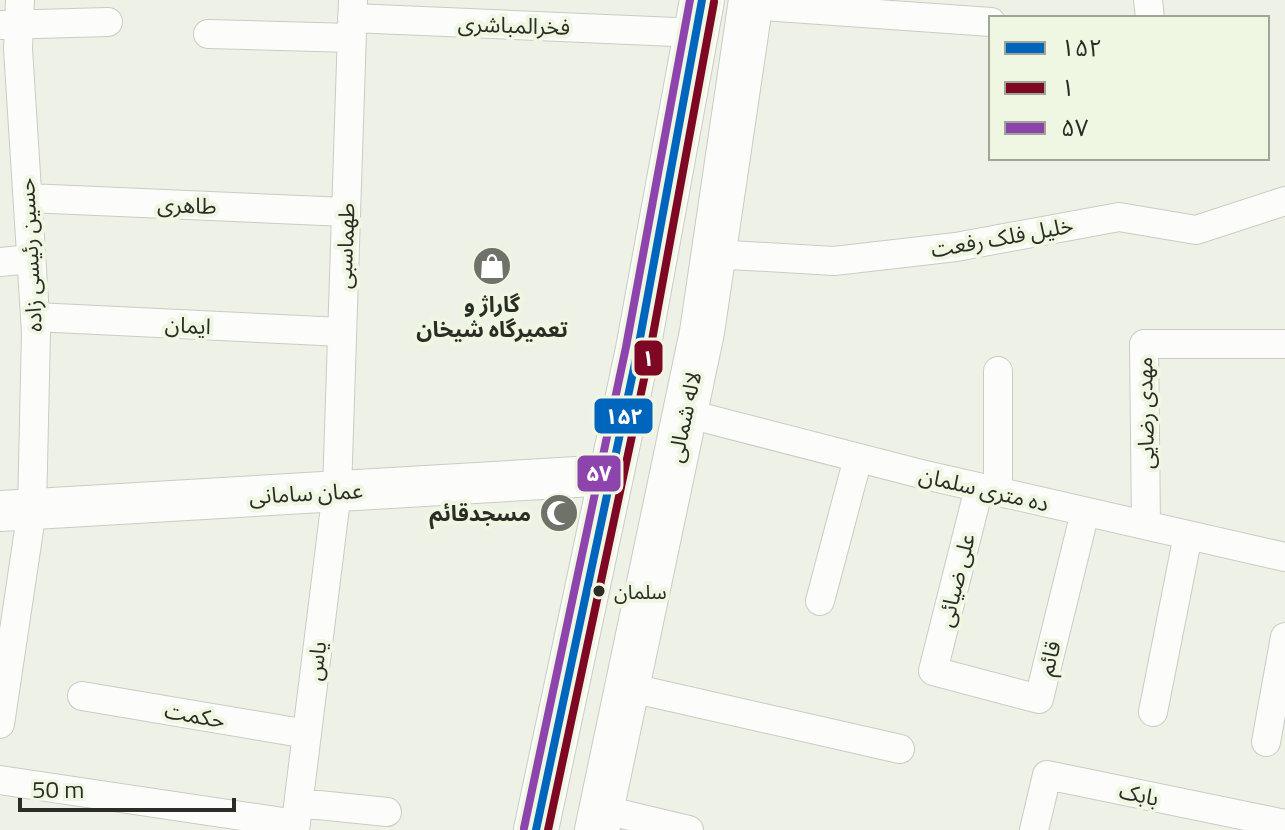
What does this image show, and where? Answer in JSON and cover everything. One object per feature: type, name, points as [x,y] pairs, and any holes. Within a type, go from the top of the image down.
[{"type":"main road","name":"لاله شمالی","points":[[599,820],[702,332],[750,3]]},
{"type":"main road","points":[[536,830],[638,349],[689,16]]},
{"type":"street","points":[[750,3],[989,22]]},
{"type":"street","name":"فخرالمباشری","points":[[208,34],[352,19],[689,16]]},
{"type":"street","points":[[13,17],[108,22]]},
{"type":"street","name":"حسین رئیسی زاده","points":[[0,724],[35,317],[28,198],[13,169],[18,49],[13,17]]},
{"type":"street","name":"طهماسبی","points":[[337,491],[352,19]]},
{"type":"street","name":"طاهری","points":[[28,198],[346,212]]},
{"type":"street","name":"خلیل فلک رفعت","points":[[713,254],[834,261],[956,247],[1119,217],[1196,230],[1285,201]]},
{"type":"street","points":[[0,262],[31,259]]},
{"type":"street","name":"ایمان","points":[[35,317],[342,332]]},
{"type":"street","name":"مهدی رضایی","points":[[1146,525],[1144,344],[1285,344]]},
{"type":"street","name":"علی ضیائی","points":[[933,671],[988,490],[998,371]]},
{"type":"street","name":"ده متری سلمان","points":[[685,413],[988,490],[1285,557]]},
{"type":"street","points":[[820,601],[858,458]]},
{"type":"street","name":"عمان سامانی","points":[[16,510],[611,475]]},
{"type":"street","name":"یاس","points":[[296,819],[337,491]]},
{"type":"street","name":"قائم","points":[[933,671],[1039,699],[1085,512]]},
{"type":"street","points":[[1153,712],[1188,535]]},
{"type":"street","points":[[1266,742],[1285,637]]},
{"type":"street","points":[[627,687],[900,749]]},
{"type":"street","name":"حکمت","points":[[82,696],[307,734]]},
{"type":"street","name":"بابک","points":[[1034,830],[1047,775],[1285,824]]},
{"type":"street","points":[[0,780],[296,819],[387,812]]},
{"type":"street","points":[[599,820],[689,830]]},
{"type":"transit line","name":"۵۷","points":[[524,828],[626,347],[690,0]]},
{"type":"transit line","name":"۱۵۲","points":[[536,830],[638,349],[702,0]]},
{"type":"transit line","name":"۱","points":[[548,830],[650,351],[714,2]]},
{"type":"place","name":"گاراژ و تعمیرگاه شیخان","points":[[492,266]]},
{"type":"place","name":"مسجدقائم","points":[[559,513]]},
{"type":"place","name":"سلمان","points":[[599,591]]}]
